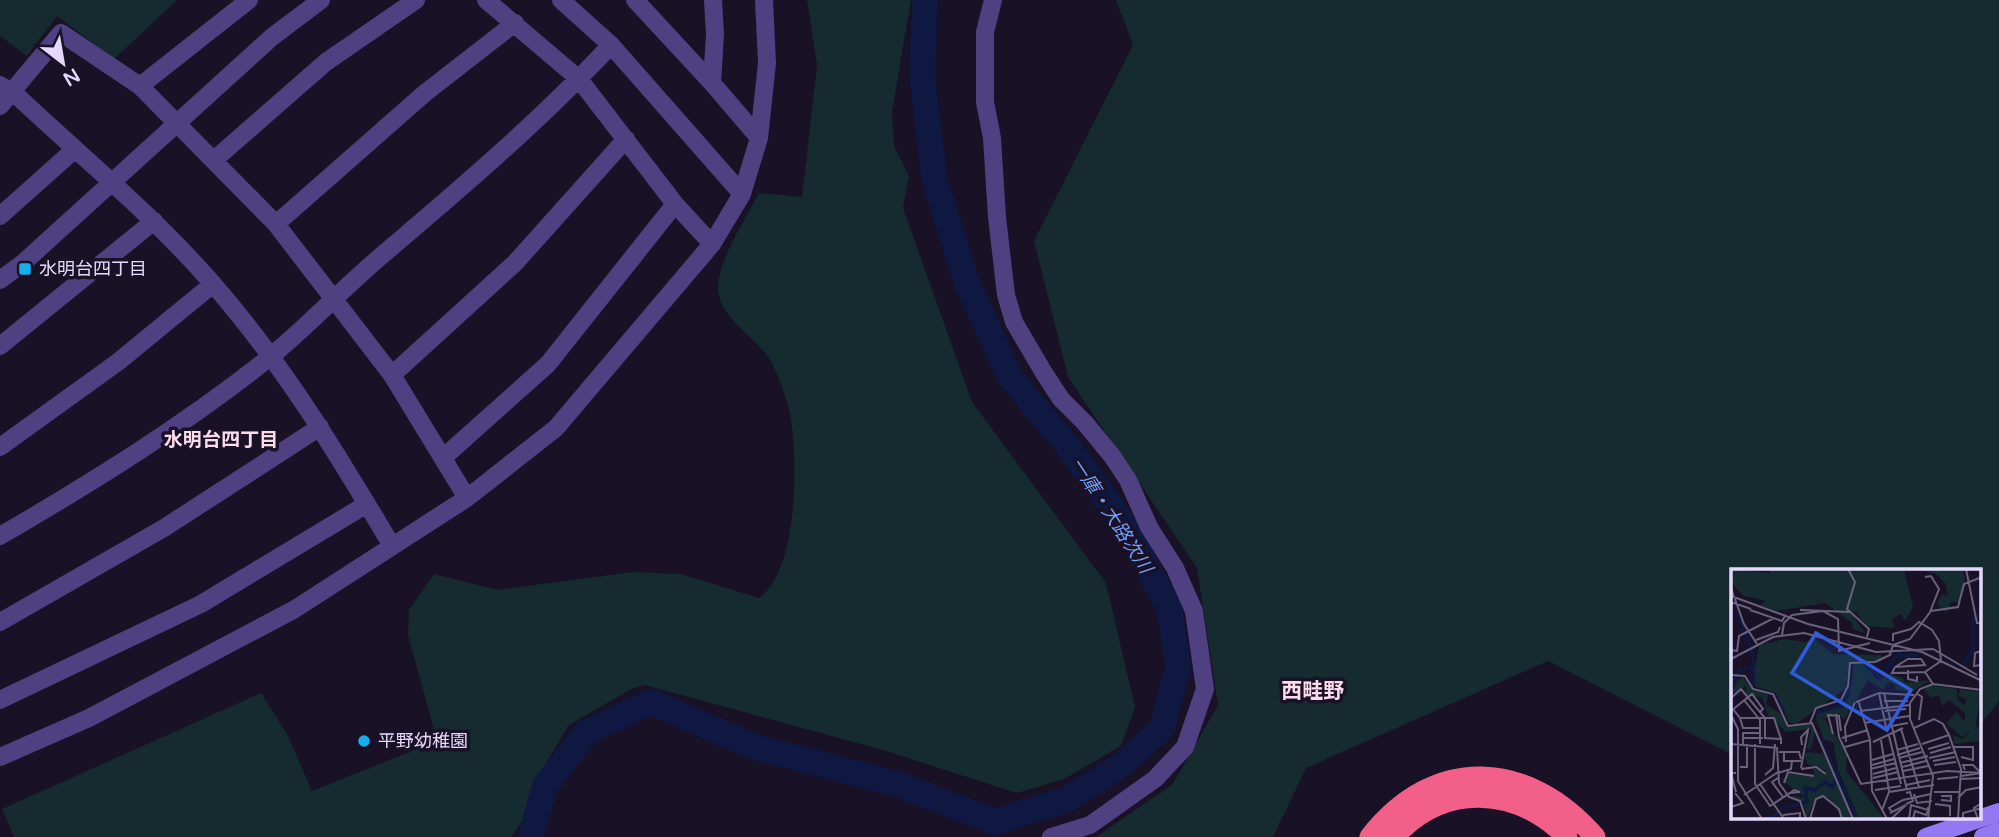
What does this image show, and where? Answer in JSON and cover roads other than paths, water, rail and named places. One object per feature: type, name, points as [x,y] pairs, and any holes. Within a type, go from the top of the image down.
[{"type":"highway","points":[[1370,837],[1401,802],[1427,787],[1459,778],[1488,777],[1514,781],[1539,791],[1570,812],[1595,837]]},
{"type":"highway","points":[[1394,837],[1409,821],[1439,804],[1469,795],[1504,799],[1534,811],[1567,837]]},
{"type":"main road","points":[[1982,819],[1999,813]]},
{"type":"main road","points":[[1926,837],[1978,820]]},
{"type":"main road","points":[[1983,837],[1999,831]]},
{"type":"street","points":[[140,86],[249,0]]},
{"type":"street","points":[[0,280],[23,263],[175,122],[272,37],[321,0]]},
{"type":"street","points":[[214,160],[326,62],[416,0]]},
{"type":"street","points":[[486,0],[579,79],[675,204],[712,244]]},
{"type":"street","points":[[561,0],[611,45],[742,194]]},
{"type":"street","points":[[635,0],[712,82],[759,138]]},
{"type":"street","points":[[712,82],[715,34],[713,0]]},
{"type":"street","points":[[0,758],[89,718],[295,609],[467,498],[556,428],[712,244],[742,194],[759,138],[767,63],[764,0]]},
{"type":"street","points":[[993,0],[985,32],[985,102],[992,138],[998,229],[1014,322],[1061,399],[1112,456],[1175,568],[1194,611],[1205,689],[1185,747],[1155,779],[1090,825],[1051,837]]},
{"type":"street","points":[[276,223],[425,93],[515,23]]},
{"type":"street","points":[[0,106],[7,89],[61,33],[140,86],[276,223],[392,375],[467,498]]},
{"type":"street","points":[[0,536],[109,470],[271,356],[332,297],[476,175],[579,79],[611,45]]},
{"type":"street","points":[[7,89],[113,182],[213,284],[271,356],[320,427],[392,547]]},
{"type":"street","points":[[392,375],[514,263],[626,139]]},
{"type":"street","points":[[0,216],[74,150]]},
{"type":"street","points":[[444,457],[548,364],[675,204]]},
{"type":"street","points":[[0,346],[154,221]]},
{"type":"street","points":[[0,447],[118,362],[213,284]]},
{"type":"street","points":[[0,622],[164,528],[320,427]]},
{"type":"street","points":[[0,700],[201,604],[367,504]]},
{"type":"waterway","name":"一庫・大路次川","points":[[531,837],[545,786],[587,732],[651,702],[755,747],[898,784],[995,822],[1068,799],[1123,764],[1162,728],[1178,667],[1169,608],[1128,531],[1068,446],[1010,377],[967,283],[934,177],[922,74],[925,0]]},
{"type":"place","name":"水明台四丁目","points":[[25,269]]},
{"type":"place","name":"平野幼稚園","points":[[364,741]]},
{"type":"district","name":"水明台四丁目","points":[[221,439]]},
{"type":"district","name":"西畦野","points":[[1313,691]]}]
